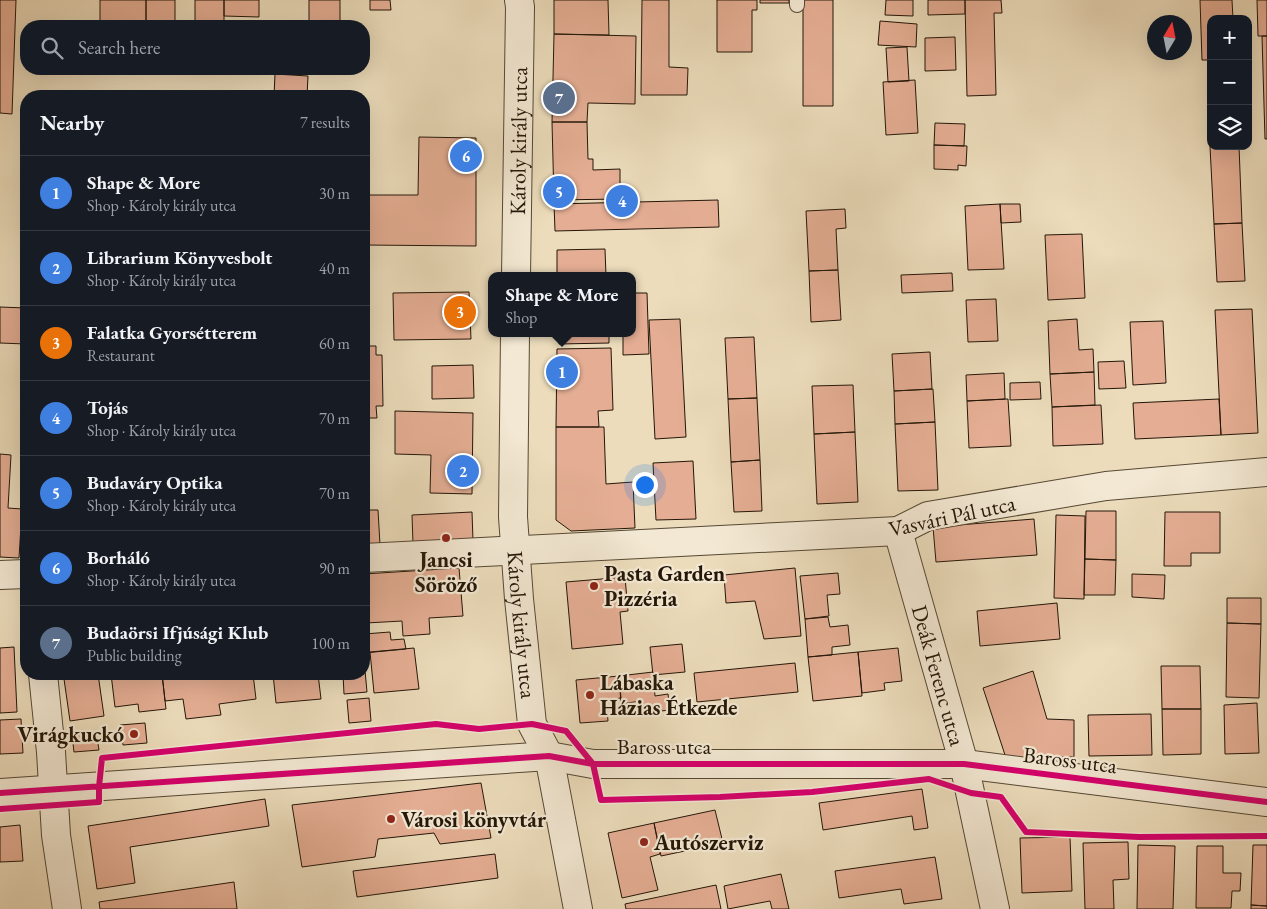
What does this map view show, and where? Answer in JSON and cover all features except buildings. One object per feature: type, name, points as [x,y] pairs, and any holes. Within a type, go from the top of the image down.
[{"type":"street","name":"Károly király utca","points":[[516,272],[520,2]]},
{"type":"street","name":"Károly király utca","points":[[516,337],[513,517],[532,724],[549,756],[578,909]]},
{"type":"street","name":"Vasvári Pál utca","points":[[370,558],[898,531],[928,516],[1106,486],[1267,472]]},
{"type":"street","name":"Deák Ferenc utca","points":[[898,531],[964,764],[995,909]]},
{"type":"street","points":[[0,575],[20,574]]},
{"type":"street","points":[[44,680],[56,835],[67,909]]},
{"type":"street","name":"Baross utca","points":[[0,793],[549,756],[593,764],[964,764],[1267,802]]},
{"type":"cycle path","points":[[0,809],[99,802],[102,758],[436,724],[479,729],[532,724],[566,731],[593,764],[601,800],[720,797],[812,792],[929,779],[971,793],[1001,797],[1026,832],[1139,837],[1267,836]]},
{"type":"cycle path","points":[[0,793],[549,756],[593,764],[964,764],[1267,802]]},
{"type":"place","name":"Budaörsi Ifjúsági Klub","points":[[559,98]]},
{"type":"place","name":"Borháló","points":[[466,156]]},
{"type":"place","name":"Budaváry Optika","points":[[559,192]]},
{"type":"place","name":"Tojás","points":[[622,201]]},
{"type":"place","name":"Falatka Gyorsétterem","points":[[460,312]]},
{"type":"place","name":"Shape & More","points":[[562,372]]},
{"type":"place","name":"Librarium Könyvesbolt","points":[[463,471]]},
{"type":"place","name":"Jancsi Söröző","points":[[446,538]]},
{"type":"place","name":"Pasta Garden Pizzéria","points":[[594,586]]},
{"type":"place","name":"Lábaska Házias Étkezde","points":[[590,695]]},
{"type":"place","name":"Virágkuckó","points":[[134,734]]},
{"type":"place","name":"Városi könyvtár","points":[[391,819]]},
{"type":"place","name":"Autószerviz","points":[[644,842]]}]
